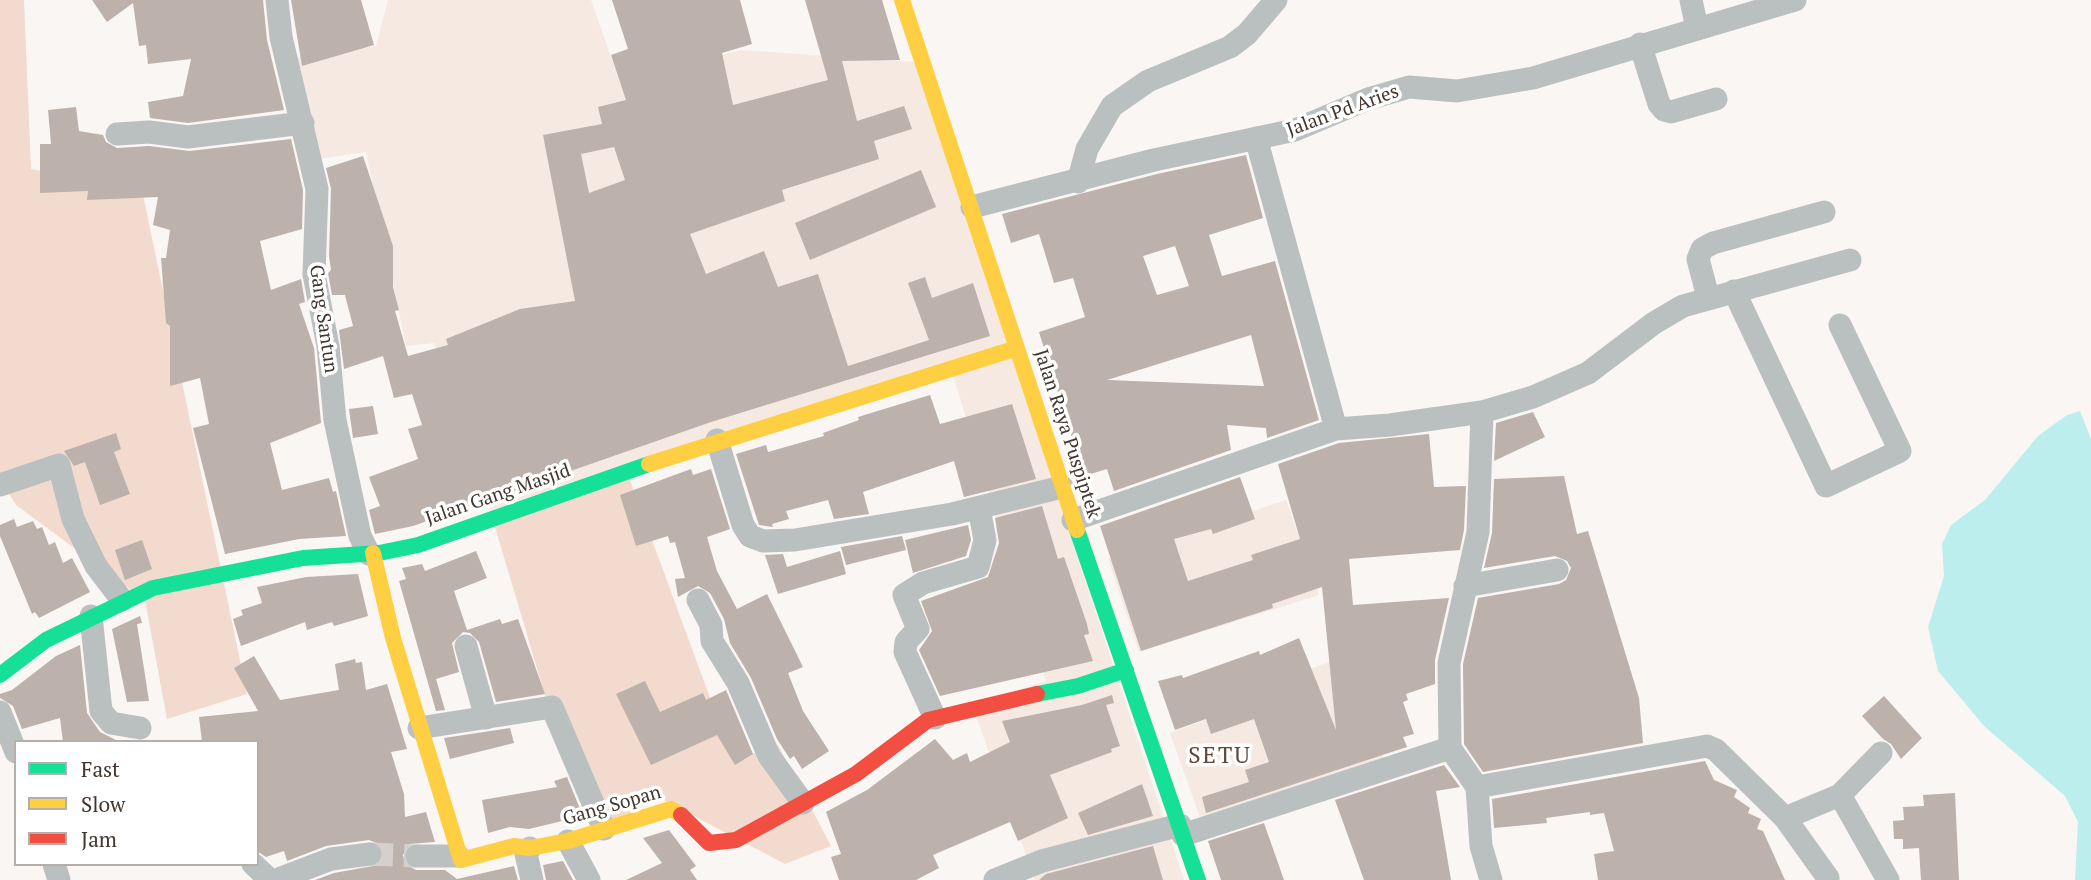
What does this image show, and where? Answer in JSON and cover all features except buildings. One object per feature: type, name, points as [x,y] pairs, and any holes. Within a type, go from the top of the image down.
[{"type":"street","name":"Gang Santun","points":[[277,0],[281,37],[317,189],[314,270],[328,346],[335,420],[360,536],[371,553]]},
{"type":"street","name":"Jalan Raya Puspiptek","points":[[902,0],[1073,520],[1198,880]]},
{"type":"street","points":[[1078,182],[1087,149],[1112,106],[1148,81],[1230,47],[1247,34],[1276,0]]},
{"type":"street","points":[[1691,0],[1697,28]]},
{"type":"street","name":"Jalan Pd Aries","points":[[971,207],[1078,182],[1154,160],[1313,125],[1368,99],[1409,87],[1480,89],[1533,78],[1795,0]]},
{"type":"street","points":[[1640,44],[1659,104],[1664,110],[1671,112],[1716,99]]},
{"type":"street","points":[[117,134],[149,132],[188,137],[303,123]]},
{"type":"street","points":[[1255,138],[1336,429]]},
{"type":"street","points":[[1708,297],[1698,259],[1702,249],[1713,243],[1824,212]]},
{"type":"street","points":[[1073,520],[1336,429],[1391,425],[1482,412],[1533,397],[1588,373],[1668,313],[1708,297],[1850,260]]},
{"type":"street","points":[[1734,291],[1826,486],[1900,452],[1840,325]]},
{"type":"street","name":"Jalan Gang Masjid","points":[[0,675],[46,640],[122,600],[153,588],[303,558],[398,551],[449,536],[717,440],[1017,348]]},
{"type":"street","points":[[1482,412],[1478,532],[1449,663],[1450,748],[1478,787],[1481,846],[1491,880]]},
{"type":"street","points":[[717,440],[743,525],[750,536],[758,540],[795,540],[979,508],[1062,487]]},
{"type":"street","points":[[0,485],[60,466],[73,519],[96,566],[110,580],[122,600]]},
{"type":"street","points":[[935,718],[923,698],[905,652],[906,642],[918,629],[904,595],[923,583],[978,567],[985,540],[979,508]]},
{"type":"street","points":[[371,553],[383,604],[457,856],[417,856]]},
{"type":"street","points":[[1465,586],[1557,570]]},
{"type":"street","points":[[698,600],[711,625],[712,640],[738,683],[769,756],[803,803]]},
{"type":"street","points":[[90,616],[101,711],[111,723],[140,728]]},
{"type":"street","points":[[466,646],[486,718]]},
{"type":"street","name":"Gang Sopan","points":[[457,856],[463,860],[514,846],[530,848],[568,841],[652,813],[674,809],[706,841],[719,843],[750,833],[856,774],[935,718],[1078,686],[1126,670]]},
{"type":"street","points":[[419,728],[552,706],[604,828]]},
{"type":"street","points":[[0,712],[14,747]]},
{"type":"street","points":[[1478,787],[1707,746],[1716,750],[1785,818],[1828,878]]},
{"type":"street","points":[[995,880],[1042,861],[1182,830],[1450,748]]},
{"type":"street","points":[[1785,818],[1840,795],[1881,753]]},
{"type":"street","points":[[1840,795],[1888,880]]},
{"type":"street","points":[[568,841],[589,880]]},
{"type":"street","points":[[530,848],[526,854],[533,880]]},
{"type":"street","points":[[276,880],[331,859],[370,854]]},
{"type":"street","points":[[256,866],[270,880]]},
{"type":"shaded area","points":[[0,0],[24,0],[31,169],[142,190],[247,694],[167,719],[145,600],[16,505],[0,479]]},
{"type":"shaded area","points":[[388,0],[591,0],[620,83],[741,50],[914,62],[1184,880],[1035,880],[972,705],[1046,681],[953,375],[492,517],[434,343],[406,346],[366,152],[318,159],[291,59],[376,46]]},
{"type":"shaded area","points":[[628,475],[733,760],[778,745],[831,846],[785,864],[658,797],[612,825],[547,702],[492,517]]},
{"type":"shaded area","points":[[1286,500],[1319,595],[1139,652],[1108,559]]},
{"type":"shaded area","points":[[1337,659],[1360,696],[1383,758],[1202,823],[1170,733],[1217,716],[1214,705]]},
{"type":"water","points":[[2080,411],[2091,439],[2091,880],[2075,880],[2078,822],[2065,796],[1984,726],[1938,671],[1928,627],[1944,576],[1942,544],[1951,525],[1985,500],[2038,436],[2067,415]]},
{"type":"tunnel","points":[[370,854],[417,856]]},
{"type":"traffic: fast","points":[[0,675],[46,640],[153,588],[303,558],[379,553],[418,545],[649,464]]},
{"type":"traffic: fast","points":[[1077,530],[1198,880]]},
{"type":"traffic: fast","points":[[1037,694],[1078,686],[1126,670]]},
{"type":"traffic: slow","points":[[902,0],[1077,530]]},
{"type":"traffic: slow","points":[[649,464],[1017,348]]},
{"type":"traffic: slow","points":[[373,553],[393,638],[461,860],[514,846],[530,848],[568,841],[671,809],[681,815]]},
{"type":"traffic: jam","points":[[681,815],[709,843],[736,840],[856,774],[928,720],[1037,694]]},
{"type":"district","name":"SETU","points":[[1220,756]]}]
